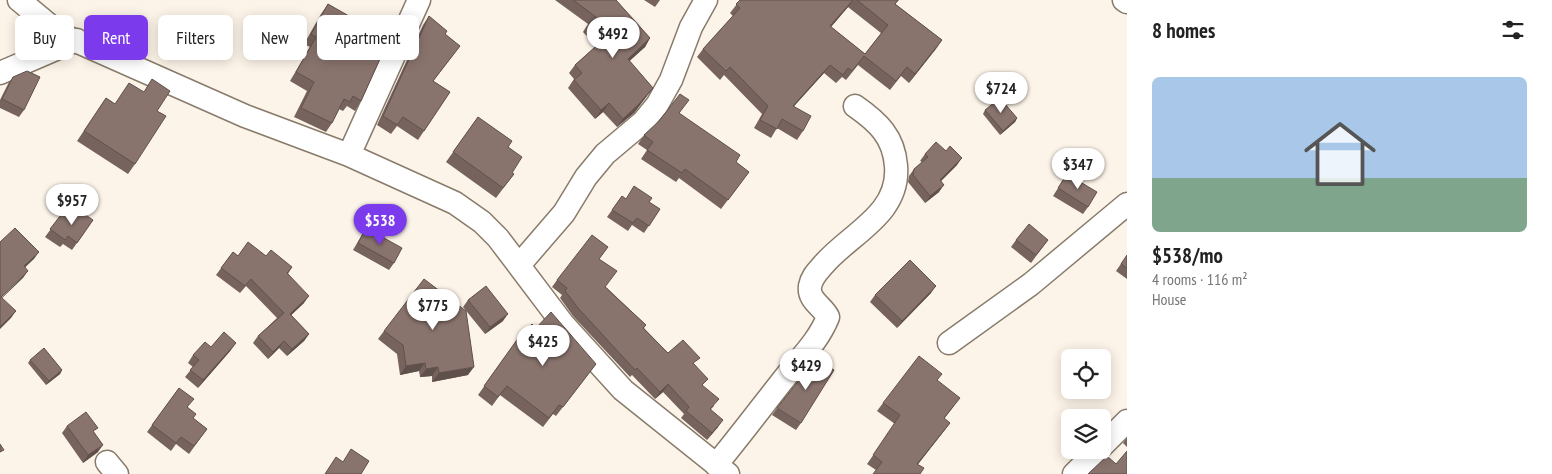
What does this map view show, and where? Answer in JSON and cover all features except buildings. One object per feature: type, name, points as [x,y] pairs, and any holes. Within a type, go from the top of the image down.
[{"type":"street","points":[[19,0],[60,34],[245,116],[349,155],[455,204],[482,222],[520,264],[563,324],[595,362],[623,390],[722,470],[784,378],[817,340],[824,327],[828,317],[811,296],[810,287],[813,276],[828,260],[879,216],[893,196],[897,176],[896,161],[888,135],[873,118],[855,106]]},
{"type":"street","points":[[349,155],[419,0]]},
{"type":"street","points":[[520,264],[564,213],[586,177],[605,154],[643,122],[657,105],[671,80],[691,27],[706,0]]},
{"type":"street","points":[[0,73],[77,40]]},
{"type":"street","points":[[949,343],[1030,284],[1127,204]]},
{"type":"street","points":[[1111,437],[1127,421]]},
{"type":"street","points":[[1074,474],[1089,459]]}]
